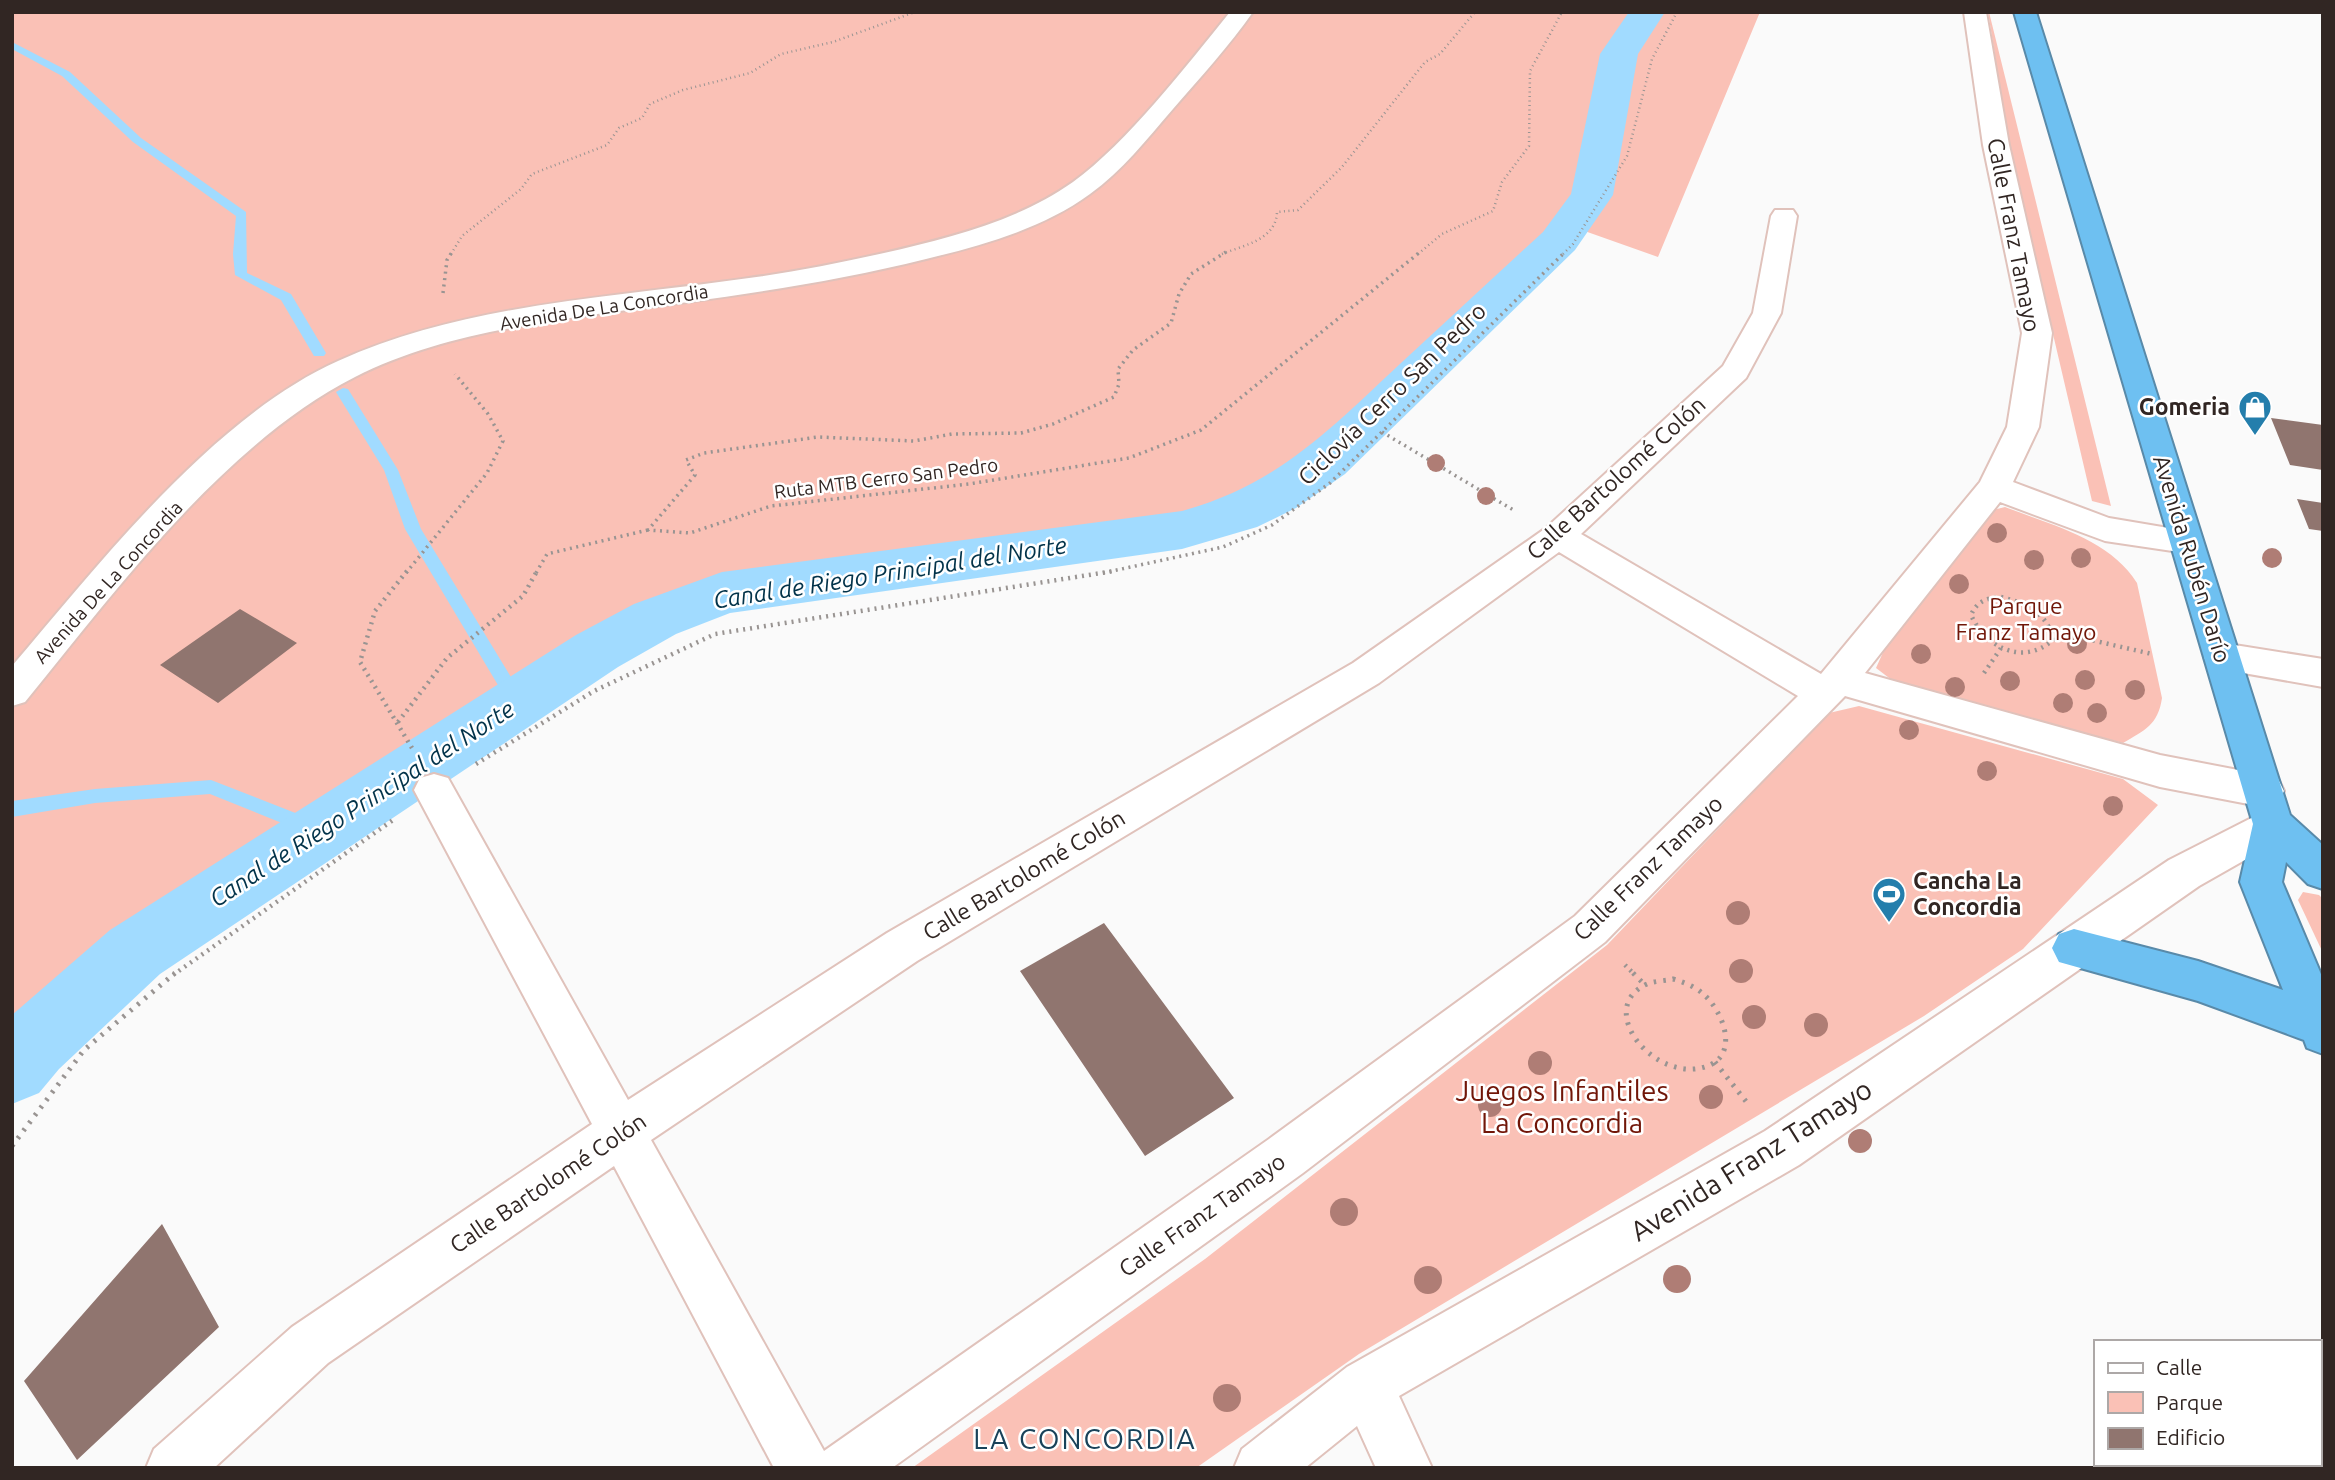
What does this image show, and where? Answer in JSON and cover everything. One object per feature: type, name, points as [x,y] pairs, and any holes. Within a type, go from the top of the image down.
[{"type":"highway","name":"Avenida Rubén Darío","points":[[2025,12],[2269,807],[2323,871]]},
{"type":"highway","name":"Avenida Rubén Darío","points":[[2269,807],[2261,882],[2321,1029]]},
{"type":"highway","points":[[2074,948],[2154,967],[2253,997],[2321,1029]]},
{"type":"street","name":"Avenida De La Concordia","points":[[12,692],[116,569],[178,502],[240,439],[298,395],[358,366],[461,331],[556,311],[750,286],[869,265],[956,244],[1025,220],[1072,195],[1112,162],[1242,12]]},
{"type":"street","name":"Calle Franz Tamayo","points":[[845,1468],[1286,1156],[1590,929],[1830,686],[1994,487],[2022,427],[2037,332],[1996,145],[1975,12]]},
{"type":"street","name":"Calle Bartolomé Colón","points":[[173,1468],[310,1345],[623,1131],[902,947],[1366,673],[1558,536],[1735,371],[1766,313],[1784,216]]},
{"type":"street","points":[[1994,487],[2105,529],[2186,541]]},
{"type":"street","points":[[1558,536],[1830,686],[2160,771],[2269,807]]},
{"type":"street","points":[[2222,657],[2323,673]]},
{"type":"street","points":[[434,790],[623,1131],[804,1468]]},
{"type":"street","name":"Avenida Franz Tamayo","points":[[1261,1468],[1366,1387],[1782,1148],[2184,873],[2269,807]]},
{"type":"street","points":[[1366,1387],[1405,1468]]},
{"type":"path","name":"Ruta MTB Cerro San Pedro","points":[[648,530],[695,475],[686,460],[704,453],[818,437],[914,441],[952,434],[981,436],[1021,432],[1053,424],[1114,397],[1119,384],[1118,369],[1133,350],[1171,323],[1174,304],[1194,270],[1234,247],[1270,232],[1277,222],[1277,212],[1298,210],[1342,167],[1425,62],[1440,54],[1475,12]]},
{"type":"path","name":"Ruta MTB Cerro San Pedro","points":[[648,530],[690,533],[771,506],[969,484],[1129,458],[1202,430],[1442,234],[1493,211],[1502,182],[1529,146],[1530,71],[1562,12]]},
{"type":"path","name":"Ciclovía Cerro San Pedro","points":[[12,1146],[84,1050],[182,967],[317,876],[434,790],[594,691],[715,634],[1139,567],[1223,547],[1272,525],[1330,483],[1573,244],[1627,156],[1652,59],[1677,12]]},
{"type":"path","points":[[1381,432],[1558,536]]},
{"type":"path","points":[[399,723],[447,657],[523,596],[547,554],[648,530]]},
{"type":"path","points":[[2052,631],[2053,640],[2039,652],[2014,652],[1980,633],[1971,615],[1980,601],[1989,598],[2013,600],[2039,613],[2052,631],[2152,654]]},
{"type":"path","points":[[1673,979],[1705,994],[1724,1021],[1727,1036],[1724,1050],[1715,1062],[1703,1068],[1687,1070],[1669,1067],[1654,1060],[1640,1048],[1626,1020],[1627,1004],[1632,992],[1644,984],[1673,979]]},
{"type":"path","points":[[1715,1062],[1748,1104]]},
{"type":"green space","points":[[12,12],[1760,12],[1658,257],[1562,223],[1308,460],[1238,504],[1101,535],[807,570],[730,583],[663,601],[440,731],[103,946],[12,1041]]},
{"type":"green space","points":[[1988,12],[2111,506],[2092,501],[2010,150]]},
{"type":"green space","name":"Parque Franz Tamayo","points":[[2005,507],[2060,527],[2095,544],[2125,568],[2137,583],[2162,698],[2154,721],[2123,743],[1897,684],[1876,668],[1889,639],[1989,511]]},
{"type":"green space","name":"Juegos Infantiles La Concordia","points":[[1859,706],[2123,779],[2158,805],[2023,949],[1924,1016],[1359,1354],[1196,1468],[912,1468],[1205,1259],[1607,945],[1829,713]]},
{"type":"green space","points":[[2303,892],[2319,895],[2323,899],[2323,953],[2298,900]]},
{"type":"building","points":[[2271,418],[2323,425],[2323,470],[2290,465]]},
{"type":"building","points":[[2297,499],[2323,503],[2323,531],[2309,529]]},
{"type":"building","points":[[240,609],[297,643],[218,703],[160,665]]},
{"type":"building","points":[[1104,923],[1234,1098],[1145,1156],[1020,971]]},
{"type":"building","points":[[162,1224],[219,1327],[77,1460],[24,1381]]},
{"type":"waterway","name":"Canal de Riego Principal del Norte","points":[[12,1068],[33,1044],[135,952],[597,651],[655,619],[722,593],[1182,530],[1238,514],[1277,495],[1326,462],[1559,241],[1592,195],[1619,54],[1647,12]]},
{"type":"waterway","points":[[12,45],[66,74],[137,140],[242,215],[239,254],[241,275],[286,297],[319,353]]},
{"type":"waterway","points":[[343,392],[391,470],[413,529],[517,702]]},
{"type":"waterway","points":[[12,809],[95,796],[211,787],[319,830]]},
{"type":"place","name":"Gomeria","points":[[2255,437]]},
{"type":"place","name":"Cancha La Concordia","points":[[1889,924]]},
{"type":"district","name":"LA CONCORDIA","points":[[1085,1439]]}]
